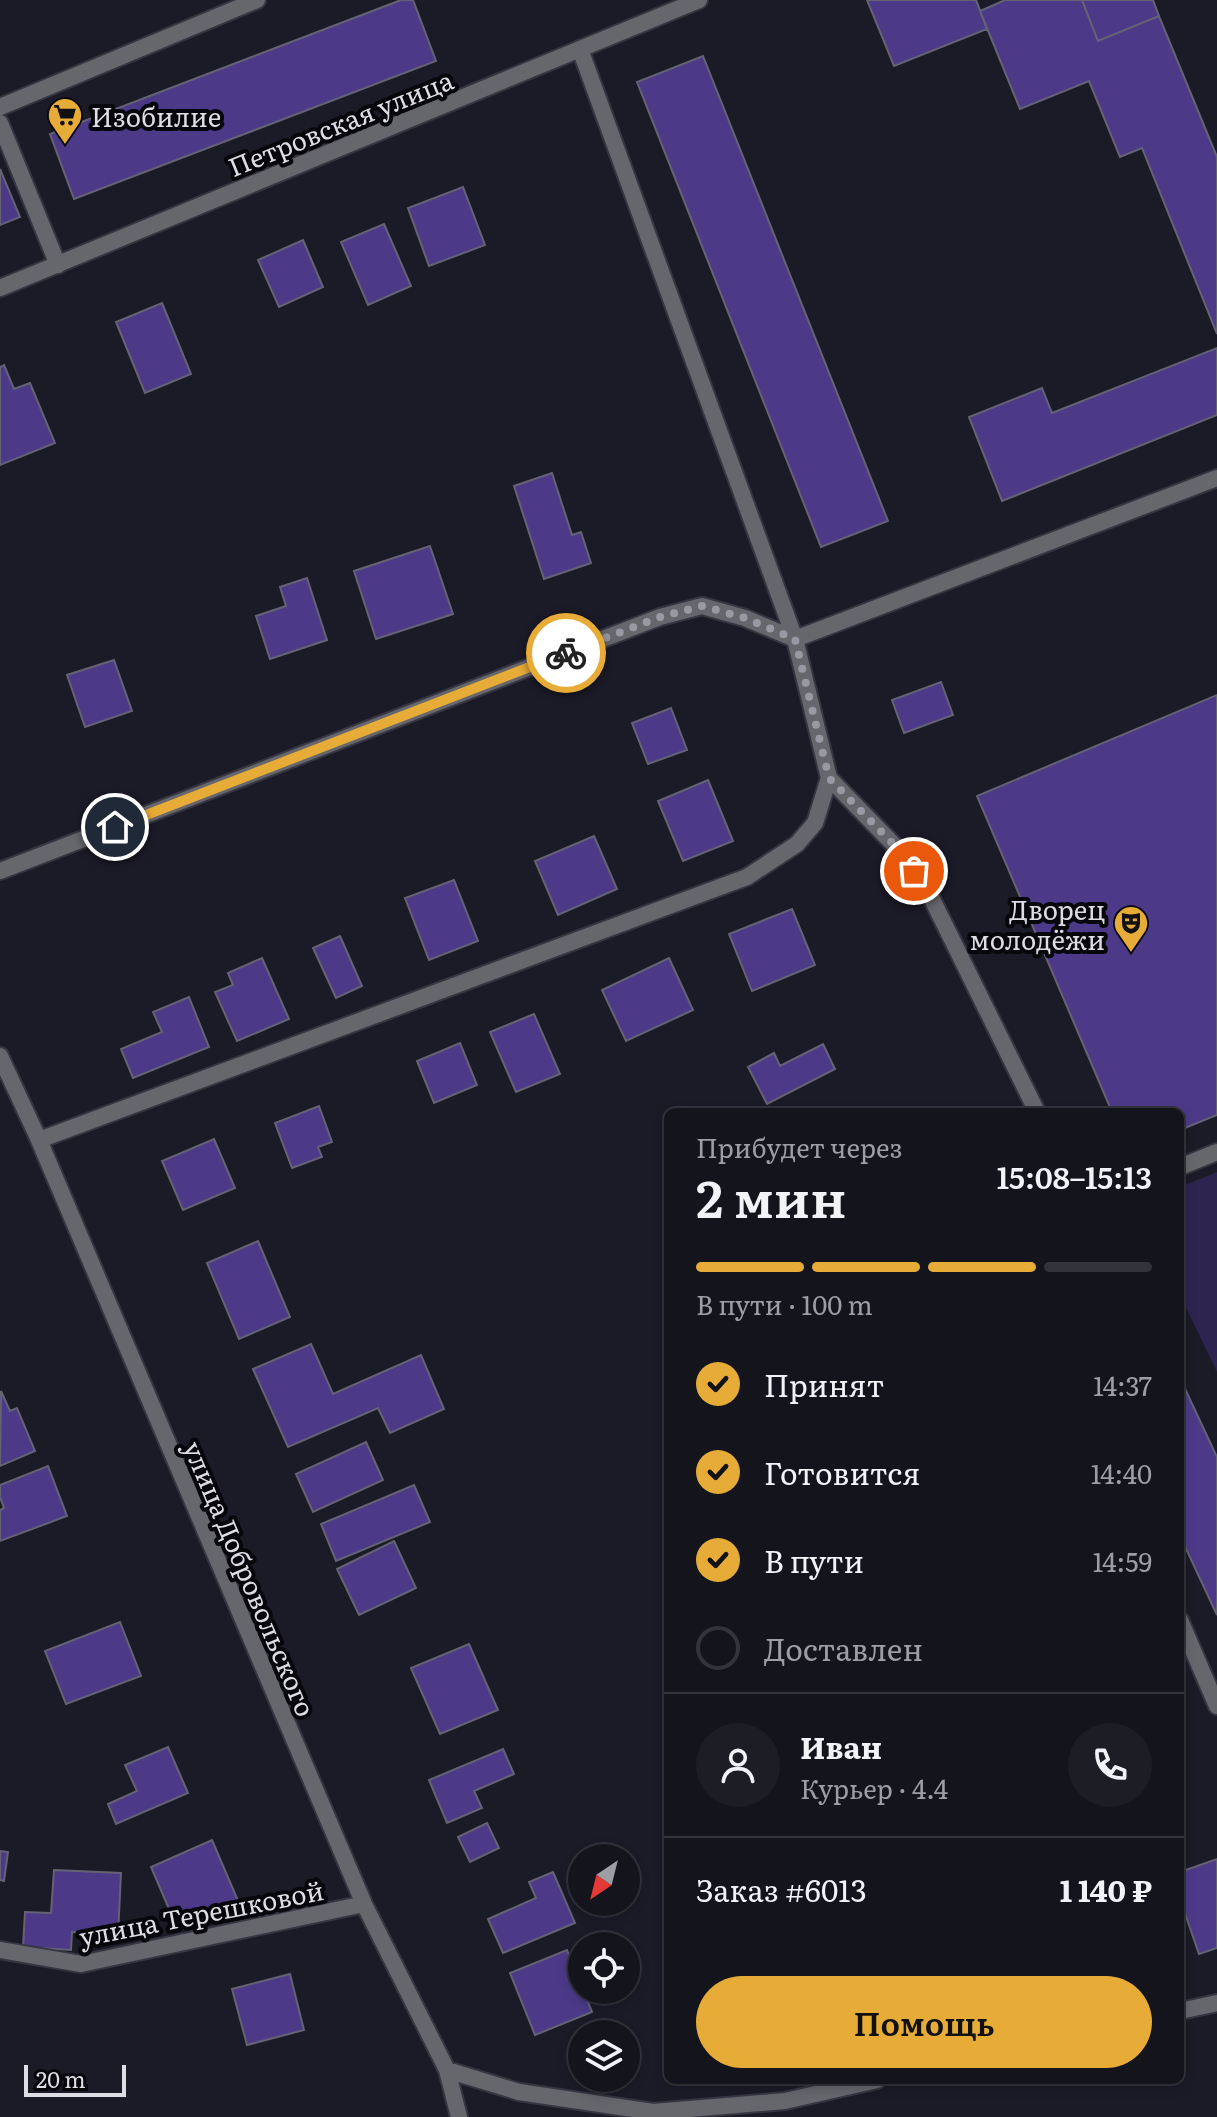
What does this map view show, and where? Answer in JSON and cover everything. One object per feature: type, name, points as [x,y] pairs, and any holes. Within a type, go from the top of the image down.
[{"type":"street","points":[[0,107],[257,0]]},
{"type":"street","name":"Петровская улица","points":[[0,288],[699,0]]},
{"type":"street","points":[[580,49],[795,639],[829,778],[898,849],[929,893],[1035,1108]]},
{"type":"street","points":[[0,123],[58,265]]},
{"type":"street","points":[[0,871],[660,617],[702,606],[745,618],[795,639],[1217,478]]},
{"type":"street","points":[[39,1140],[747,877],[797,844],[815,823],[829,778]]},
{"type":"street","name":"улица Добровольского","points":[[0,1056],[39,1140],[364,1904],[447,2070],[459,2117]]},
{"type":"street","points":[[1184,1165],[1217,1152]]},
{"type":"street","points":[[1184,1629],[1217,1706]]},
{"type":"street","name":"улица Терешковой","points":[[0,1950],[81,1964],[364,1904]]},
{"type":"street","points":[[1184,2010],[1217,2003]]},
{"type":"street","points":[[447,2070],[519,2092],[653,2112],[785,2101],[859,2084]]},
{"type":"shaded area","points":[[1217,1172],[1217,1372],[1184,1303],[1184,1185]]},
{"type":"building","points":[[401,0],[413,0],[436,61],[74,199],[50,134]]},
{"type":"building","points":[[867,0],[976,0],[987,29],[894,66]]},
{"type":"building","points":[[1005,0],[1082,0],[1098,41],[1159,16],[1217,157],[1217,334],[1142,148],[1120,157],[1089,81],[1020,109],[980,11]]},
{"type":"building","points":[[1082,0],[1153,0],[1159,16],[1098,41]]},
{"type":"building","points":[[703,56],[888,521],[821,547],[637,82]]},
{"type":"building","points":[[0,169],[20,217],[0,225]]},
{"type":"building","points":[[463,187],[485,245],[429,266],[408,208]]},
{"type":"building","points":[[384,224],[411,286],[368,305],[341,242]]},
{"type":"building","points":[[303,240],[323,287],[279,307],[258,260]]},
{"type":"building","points":[[162,303],[191,374],[145,393],[116,322]]},
{"type":"building","points":[[1217,348],[1217,415],[1002,501],[969,417],[1042,388],[1052,413]]},
{"type":"building","points":[[4,365],[14,389],[30,383],[55,443],[0,465],[0,367]]},
{"type":"building","points":[[552,473],[572,535],[581,532],[591,563],[544,579],[514,486]]},
{"type":"building","points":[[430,546],[453,614],[376,639],[354,571]]},
{"type":"building","points":[[307,578],[327,640],[270,659],[256,616],[286,606],[280,587]]},
{"type":"building","points":[[114,660],[132,711],[85,727],[67,675]]},
{"type":"building","points":[[941,682],[953,715],[904,733],[892,700]]},
{"type":"building","name":"Дворец молодёжи","points":[[1217,695],[1217,1115],[1184,1128],[1184,1108],[1110,1108],[977,796]]},
{"type":"building","points":[[671,708],[687,750],[648,764],[632,723]]},
{"type":"building","points":[[708,780],[733,841],[683,861],[658,801]]},
{"type":"building","points":[[594,836],[617,889],[558,915],[535,861]]},
{"type":"building","points":[[454,880],[478,941],[429,960],[405,898]]},
{"type":"building","points":[[792,909],[815,965],[752,991],[729,934]]},
{"type":"building","points":[[340,936],[362,986],[336,998],[313,948]]},
{"type":"building","points":[[262,958],[289,1019],[237,1041],[215,992],[233,985],[228,973]]},
{"type":"building","points":[[669,958],[693,1010],[626,1041],[602,990]]},
{"type":"building","points":[[189,997],[209,1047],[133,1078],[121,1049],[162,1032],[153,1012]]},
{"type":"building","points":[[534,1014],[560,1074],[516,1092],[490,1032]]},
{"type":"building","points":[[460,1043],[477,1085],[434,1103],[417,1061]]},
{"type":"building","points":[[823,1044],[835,1069],[767,1104],[748,1067],[774,1053],[780,1066]]},
{"type":"building","points":[[319,1106],[332,1142],[318,1147],[322,1157],[292,1168],[275,1123]]},
{"type":"building","points":[[214,1139],[235,1188],[183,1210],[162,1161]]},
{"type":"building","points":[[258,1241],[290,1317],[239,1339],[207,1263]]},
{"type":"building","points":[[311,1344],[333,1394],[421,1355],[444,1409],[390,1433],[378,1408],[288,1447],[253,1369]]},
{"type":"building","points":[[1184,1387],[1217,1457],[1217,1615],[1184,1545]]},
{"type":"building","points":[[1,1391],[10,1411],[17,1408],[35,1451],[0,1466]]},
{"type":"building","points":[[366,1442],[383,1480],[313,1512],[296,1474]]},
{"type":"building","points":[[48,1466],[67,1516],[0,1541],[0,1510],[4,1508],[0,1485]]},
{"type":"building","points":[[414,1485],[430,1522],[336,1561],[321,1524]]},
{"type":"building","points":[[394,1541],[416,1588],[359,1615],[337,1569]]},
{"type":"building","points":[[120,1622],[141,1676],[66,1704],[45,1651]]},
{"type":"building","points":[[469,1644],[498,1710],[440,1734],[411,1668]]},
{"type":"building","points":[[168,1747],[188,1793],[116,1824],[108,1804],[137,1791],[125,1765]]},
{"type":"building","points":[[503,1749],[514,1774],[474,1791],[482,1808],[447,1823],[429,1780]]},
{"type":"building","points":[[487,1823],[499,1848],[470,1862],[458,1837]]},
{"type":"building","points":[[212,1840],[239,1903],[178,1930],[151,1867]]},
{"type":"building","points":[[0,1851],[8,1852],[4,1881],[0,1880]]},
{"type":"building","points":[[1217,1859],[1217,1948],[1199,1954],[1184,1911],[1184,1871]]},
{"type":"building","points":[[54,1870],[121,1873],[118,1935],[72,1932],[71,1950],[23,1947],[25,1912],[51,1913]]},
{"type":"building","points":[[553,1872],[568,1907],[568,1916],[572,1916],[575,1923],[503,1953],[488,1919],[536,1898],[529,1882]]},
{"type":"building","points":[[567,1950],[568,2004],[589,2004],[592,2012],[535,2035],[510,1973]]},
{"type":"building","points":[[290,1974],[304,2030],[247,2045],[232,1989]]},
{"type":"way so far","points":[[566,653],[660,617],[702,606],[745,618],[795,639],[829,778],[898,849],[914,871]]},
{"type":"place","name":"Изобилие","points":[[65,146]]},
{"type":"place","name":"Дворец молодёжи","points":[[1131,954]]},
{"type":"route","points":[[115,827],[566,653]]}]
